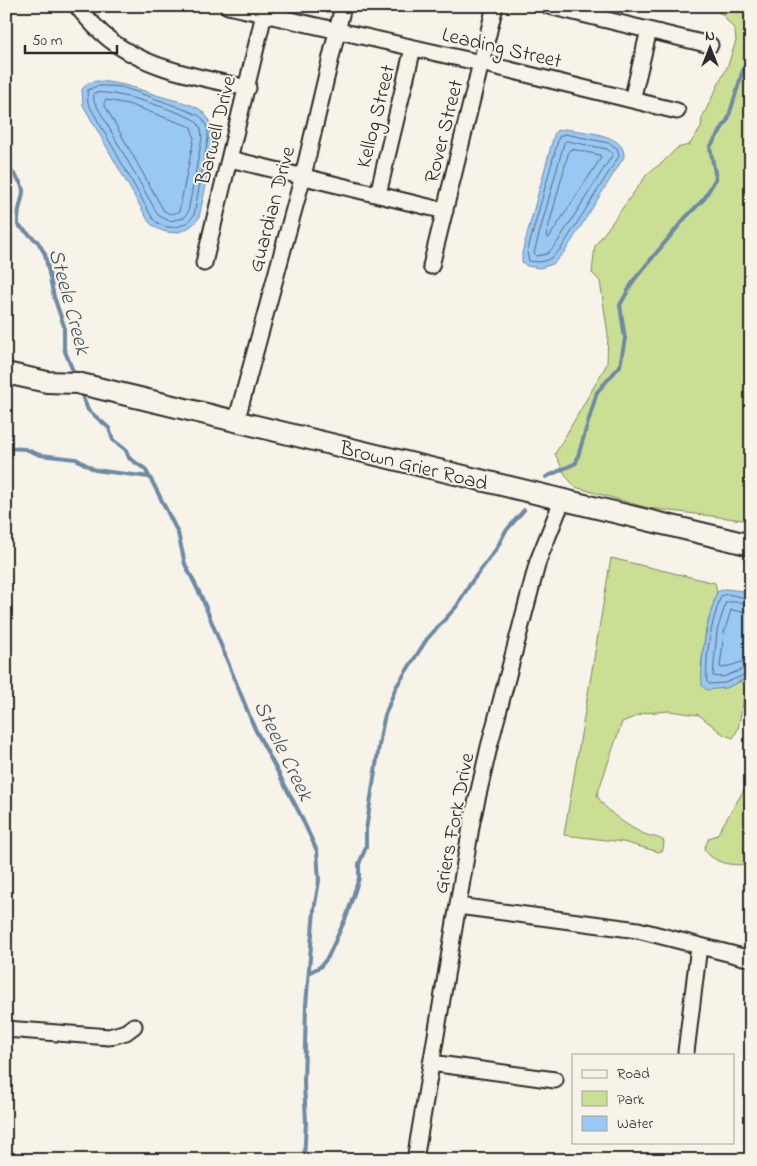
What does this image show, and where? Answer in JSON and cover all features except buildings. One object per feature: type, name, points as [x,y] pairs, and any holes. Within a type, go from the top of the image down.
[{"type":"main road","name":"Brown Grier Road","points":[[6,360],[70,378],[77,383]]},
{"type":"main road","name":"Brown Grier Road","points":[[6,373],[47,382],[77,383],[751,545]]},
{"type":"street","points":[[76,6],[104,35],[123,49],[147,61],[174,71],[248,88]]},
{"type":"street","name":"Leading Street","points":[[228,6],[265,10],[337,30],[677,111]]},
{"type":"street","name":"Guardian Drive","points":[[236,422],[303,176],[343,6]]},
{"type":"street","name":"Rover Street","points":[[431,266],[495,6]]},
{"type":"street","points":[[549,6],[710,45]]},
{"type":"street","name":"Barwell Drive","points":[[204,263],[248,88],[265,10]]},
{"type":"street","points":[[632,100],[648,30]]},
{"type":"street","name":"Kellog Street","points":[[378,194],[413,48]]},
{"type":"street","points":[[230,159],[445,211]]},
{"type":"street","name":"Griers Fork Drive","points":[[415,1160],[472,821],[489,747],[538,561],[562,501]]},
{"type":"street","points":[[458,906],[638,930],[751,959]]},
{"type":"street","points":[[686,1052],[699,946]]},
{"type":"street","points":[[6,1029],[109,1037],[126,1032],[134,1026]]},
{"type":"street","points":[[430,1062],[555,1080]]},
{"type":"green space","points":[[708,6],[751,6],[751,521],[648,508],[575,487],[566,476],[555,454],[607,364],[608,334],[600,281],[592,273],[595,246],[648,173],[662,163],[677,148],[689,145],[701,128],[702,118],[728,65],[736,41],[735,30],[723,15]]},
{"type":"green space","points":[[611,558],[715,583],[717,592],[706,629],[701,666],[726,688],[748,678],[738,729],[733,738],[724,735],[699,715],[669,711],[644,713],[622,722],[597,795],[610,812],[623,822],[642,833],[664,841],[663,850],[659,852],[623,842],[564,835]]},
{"type":"green space","points":[[751,778],[751,864],[738,865],[719,861],[704,849],[709,838],[717,835]]},
{"type":"water","points":[[97,81],[123,85],[189,104],[202,111],[208,119],[212,146],[208,178],[199,218],[188,228],[182,231],[168,232],[162,231],[149,222],[83,105],[82,89],[88,83]]},
{"type":"water","points":[[565,129],[611,138],[623,149],[624,157],[566,250],[553,264],[540,268],[527,266],[522,262],[522,253],[554,135],[556,131]]},
{"type":"water","points":[[725,589],[744,591],[751,595],[751,676],[726,688],[707,690],[702,686],[705,638],[717,592]]},
{"type":"waterway","points":[[546,477],[576,463],[597,392],[620,366],[625,339],[620,305],[634,280],[686,217],[704,199],[716,178],[710,147],[728,119],[743,70],[751,54]]},
{"type":"waterway","name":"Steele Creek","points":[[6,166],[21,183],[23,189],[18,214],[18,225],[38,242],[45,254],[54,297],[64,326],[64,349],[73,371]]},
{"type":"waterway","name":"Steele Creek","points":[[82,395],[88,410],[109,428],[113,440],[126,450],[129,458],[145,469],[154,485],[178,533],[185,564],[202,598],[254,727],[300,814],[317,851],[319,881],[314,910],[306,1005],[304,1084],[306,1122],[304,1160]]},
{"type":"waterway","points":[[6,448],[25,449],[40,455],[76,459],[95,470],[149,477]]},
{"type":"waterway","points":[[310,972],[320,967],[328,957],[347,915],[359,878],[359,864],[366,847],[366,830],[381,733],[385,715],[396,687],[427,639],[457,606],[470,584],[497,548],[505,532],[524,510]]}]
